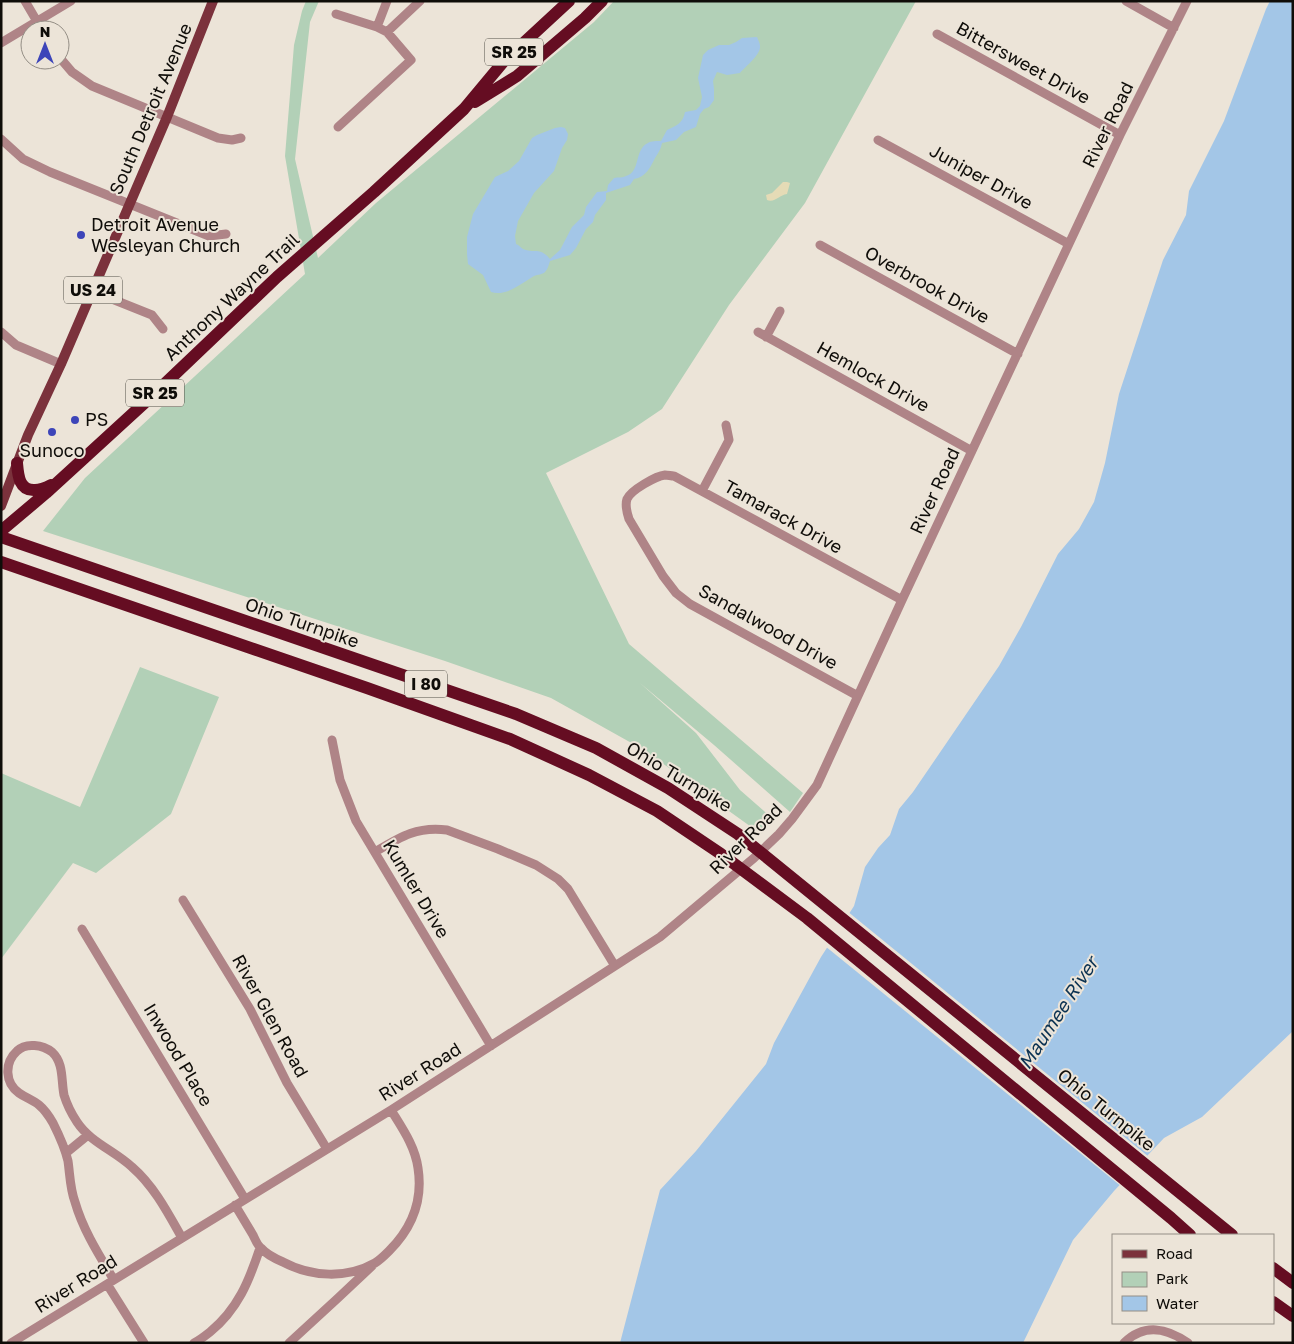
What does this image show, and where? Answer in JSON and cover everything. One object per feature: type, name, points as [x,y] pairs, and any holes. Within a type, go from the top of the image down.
[{"type":"highway","name":"Anthony Wayne Trail","points":[[1,531],[56,484],[277,277],[374,192],[464,109],[504,61],[569,1]]},
{"type":"highway","name":"Anthony Wayne Trail","points":[[464,109],[518,76],[602,1]]},
{"type":"highway","points":[[17,463],[19,481],[25,488],[36,490],[56,484]]},
{"type":"highway","name":"Ohio Turnpike","points":[[1,537],[516,714],[596,748],[668,788],[738,834],[1231,1234]]},
{"type":"highway","name":"I 80","points":[[1,562],[367,688],[519,743],[590,775],[656,811],[721,854],[807,918],[1189,1234]]},
{"type":"highway","points":[[1274,1269],[1293,1283]]},
{"type":"highway","points":[[1274,1303],[1293,1316]]},
{"type":"main road","name":"South Detroit Avenue","points":[[1,506],[17,463],[167,117],[213,1]]},
{"type":"street","points":[[25,1],[36,20]]},
{"type":"street","points":[[47,20],[71,1]]},
{"type":"street","points":[[377,27],[386,1]]},
{"type":"street","points":[[387,32],[420,1]]},
{"type":"street","points":[[1126,1],[1174,28]]},
{"type":"street","name":"River Road","points":[[11,1343],[391,1110],[660,937],[754,858],[779,834],[817,785],[1120,135],[1187,1]]},
{"type":"street","points":[[336,14],[387,32],[411,60],[338,127]]},
{"type":"street","name":"Bittersweet Drive","points":[[937,34],[1120,135]]},
{"type":"street","points":[[1,44],[20,35]]},
{"type":"street","points":[[70,70],[92,86],[218,138],[232,140],[241,138]]},
{"type":"street","points":[[1,140],[23,159],[50,172],[209,236],[226,234]]},
{"type":"street","name":"Juniper Drive","points":[[878,140],[1069,244]]},
{"type":"street","name":"Overbrook Drive","points":[[820,245],[1018,354]]},
{"type":"street","points":[[92,291],[152,315],[163,329]]},
{"type":"street","name":"Hemlock Drive","points":[[780,311],[762,334],[972,451]]},
{"type":"street","points":[[1,332],[16,345],[61,364]]},
{"type":"street","points":[[702,491],[729,440],[726,425]]},
{"type":"street","name":"Tamarack Drive","points":[[647,483],[666,475],[674,476],[902,600]]},
{"type":"street","name":"Sandalwood Drive","points":[[647,483],[635,490],[628,498],[626,510],[629,519],[663,576],[676,593],[690,604],[858,696]]},
{"type":"street","name":"Kumler Drive","points":[[332,740],[340,780],[356,821],[491,1046]]},
{"type":"street","points":[[374,852],[408,833],[425,829],[439,829],[447,830],[536,865],[554,876],[568,889],[615,966]]},
{"type":"street","name":"River Glen Road","points":[[183,900],[250,1009],[288,1083],[327,1149]]},
{"type":"street","name":"Inwood Place","points":[[82,929],[245,1199]]},
{"type":"street","points":[[144,1343],[110,1282],[80,1217],[74,1200],[66,1153],[60,1138],[47,1114],[34,1102],[20,1094],[10,1083],[8,1076],[9,1063],[20,1048],[32,1045],[39,1046],[46,1048],[56,1056],[61,1070],[62,1084],[68,1106],[79,1125],[88,1135],[133,1168],[144,1180],[168,1213],[182,1238]]},
{"type":"street","points":[[289,1343],[397,1243],[413,1218],[419,1196],[420,1183],[416,1156],[406,1134],[391,1110]]},
{"type":"street","points":[[66,1153],[88,1135]]},
{"type":"street","points":[[236,1205],[260,1248],[291,1266],[315,1274],[348,1273],[376,1263]]},
{"type":"street","points":[[194,1343],[203,1339],[226,1317],[238,1300],[249,1280],[260,1248]]},
{"type":"street","points":[[1124,1343],[1143,1331],[1158,1330],[1167,1332],[1188,1343]]},
{"type":"green space","points":[[306,1],[319,1],[310,22],[295,159],[318,258],[376,203],[594,22],[614,1],[916,1],[805,203],[729,305],[662,409],[628,432],[546,473],[629,644],[803,793],[790,812],[640,683],[696,733],[740,790],[773,819],[761,834],[644,750],[551,698],[445,661],[43,531],[85,478],[305,274],[285,156],[294,45]]},
{"type":"green space","points":[[140,667],[219,697],[171,814],[96,873],[73,863],[1,959],[1,773],[80,807]]},
{"type":"sand","points":[[783,182],[790,183],[787,194],[770,201],[767,200],[766,195],[772,193]]},
{"type":"water","name":"Maumee River","points":[[1270,1],[1293,1],[1293,1031],[1202,1117],[1164,1138],[1114,1191],[1073,1240],[1023,1343],[620,1343],[660,1190],[696,1151],[766,1064],[774,1043],[821,957],[854,906],[865,867],[890,835],[899,809],[913,792],[999,666],[1058,554],[1079,529],[1094,502],[1105,463],[1119,394],[1163,260],[1186,215],[1189,191],[1224,121]]},
{"type":"water","points":[[757,37],[760,49],[753,60],[740,73],[727,75],[717,72],[713,81],[714,100],[700,114],[696,127],[684,132],[676,140],[662,143],[647,172],[634,179],[630,185],[606,193],[606,200],[570,255],[550,261],[544,273],[534,276],[508,291],[502,293],[491,292],[483,275],[468,264],[467,237],[473,214],[495,177],[508,171],[519,161],[532,138],[561,127],[565,128],[568,134],[554,171],[534,193],[518,221],[515,236],[516,244],[522,249],[540,251],[550,259],[560,250],[572,227],[584,215],[586,207],[597,192],[607,191],[608,185],[614,178],[631,174],[644,146],[651,142],[661,141],[667,130],[681,121],[685,112],[696,110],[700,106],[702,97],[698,78],[703,55],[708,50],[719,45],[729,45],[742,38]]},
{"type":"pier","points":[[847,911],[1149,1157],[1122,1187],[825,946]]},
{"type":"place","name":"Detroit Avenue Wesleyan Church","points":[[81,235]]},
{"type":"place","name":"PS","points":[[75,420]]},
{"type":"place","name":"Sunoco","points":[[52,432]]}]
